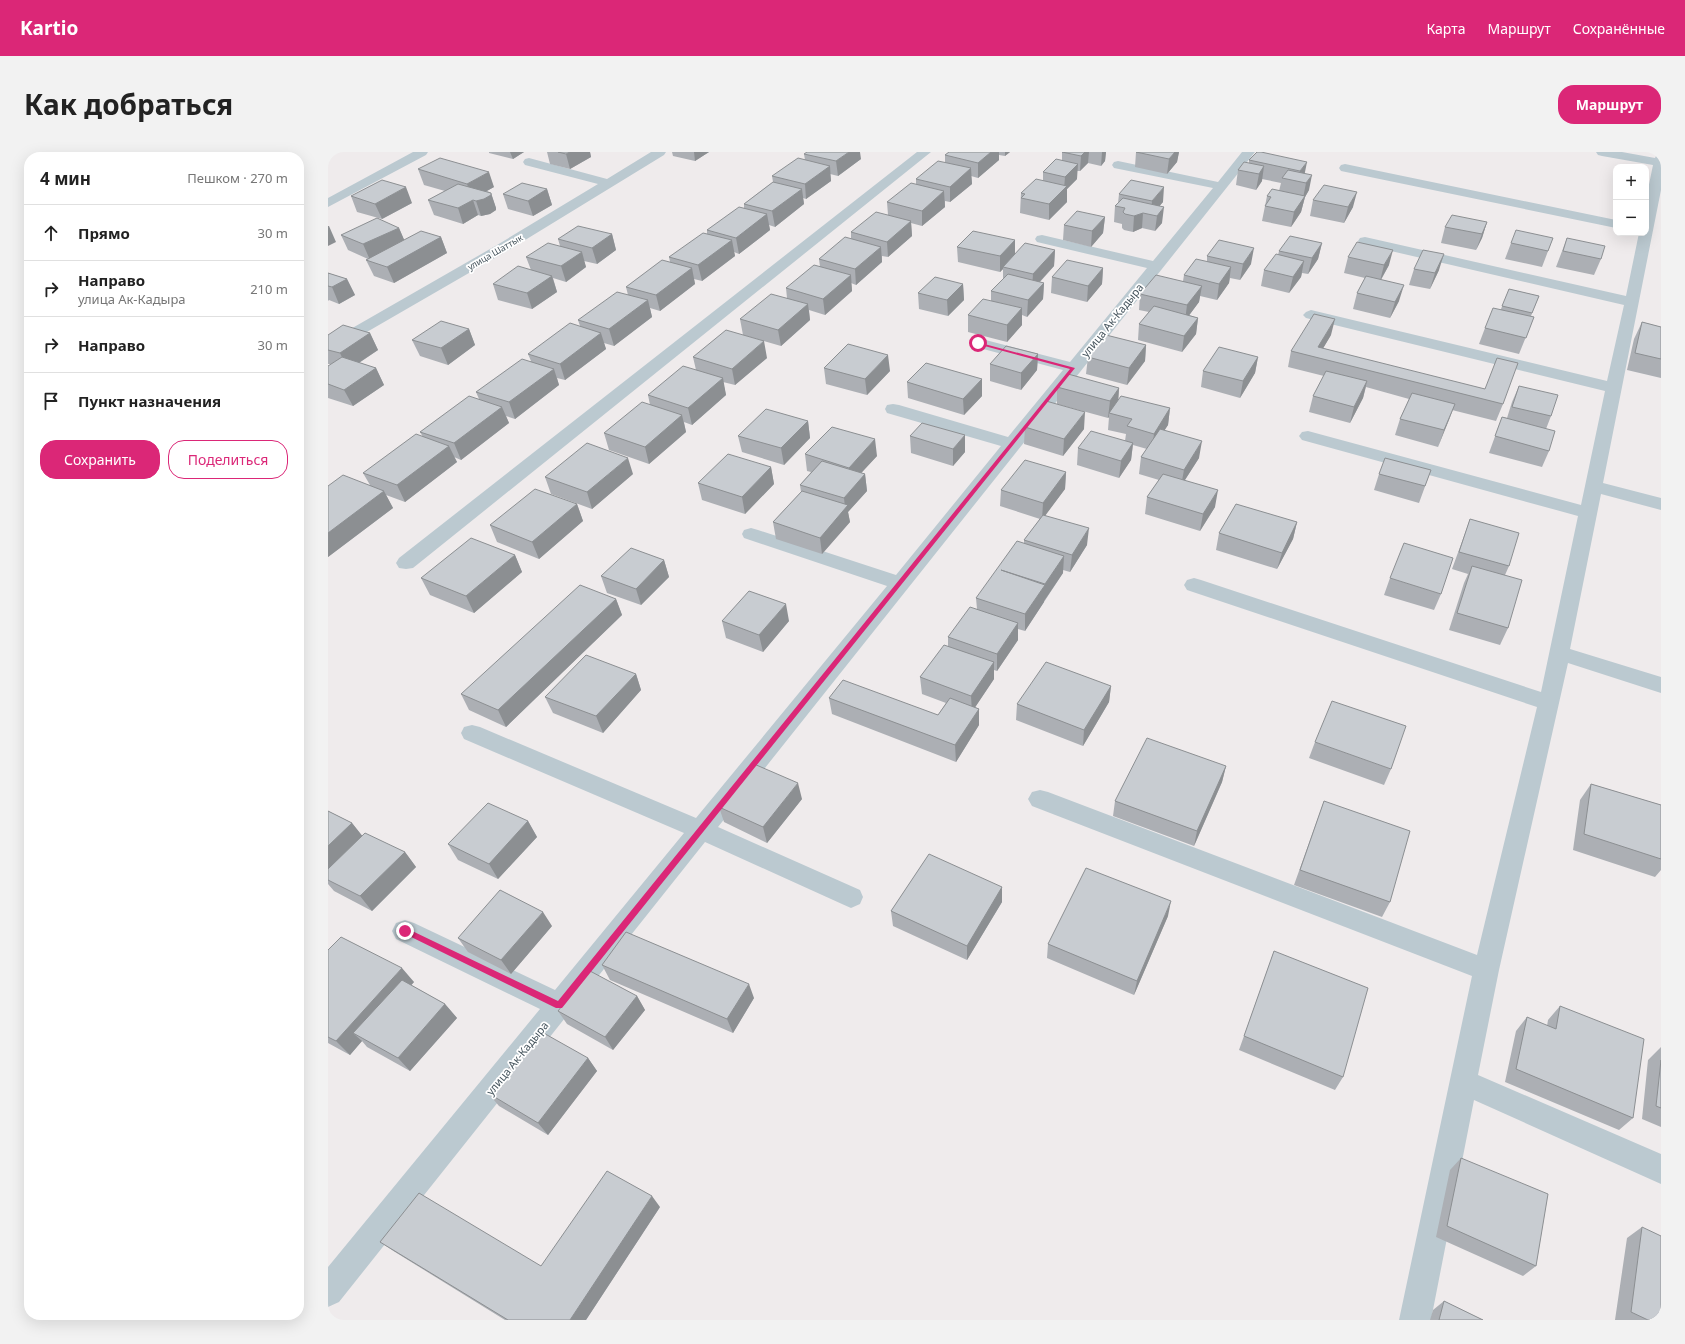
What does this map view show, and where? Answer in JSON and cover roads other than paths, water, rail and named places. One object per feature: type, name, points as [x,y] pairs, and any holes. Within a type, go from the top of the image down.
[{"type":"street","points":[[328,203],[422,152]]},
{"type":"street","name":"улица Шаттык","points":[[328,348],[502,248],[660,152]]},
{"type":"street","points":[[406,563],[925,152]]},
{"type":"street","name":"улица Ак-Кадыра","points":[[328,1291],[1249,152]]},
{"type":"street","points":[[1602,152],[1660,160],[1649,216]]},
{"type":"street","points":[[529,162],[609,183]]},
{"type":"street","points":[[1118,165],[1220,186]]},
{"type":"street","points":[[1345,168],[1613,223]]},
{"type":"street","points":[[1415,1320],[1486,970],[1549,703],[1645,236]]},
{"type":"street","points":[[1042,239],[1156,266]]},
{"type":"street","points":[[1365,241],[1631,302]]},
{"type":"street","points":[[1311,315],[1614,388]]},
{"type":"street","points":[[328,329],[348,336]]},
{"type":"street","points":[[978,343],[1073,368]]},
{"type":"street","points":[[893,409],[1012,444]]},
{"type":"street","points":[[1308,436],[1588,513]]},
{"type":"street","points":[[1594,486],[1661,504]]},
{"type":"street","points":[[751,534],[900,583]]},
{"type":"street","points":[[1194,585],[1549,703]]},
{"type":"street","points":[[1559,653],[1661,685]]},
{"type":"street","points":[[472,733],[701,830],[851,897]]},
{"type":"street","points":[[1040,799],[1486,970]]},
{"type":"street","points":[[405,931],[559,1005]]},
{"type":"street","points":[[1463,1082],[1661,1169]]}]
